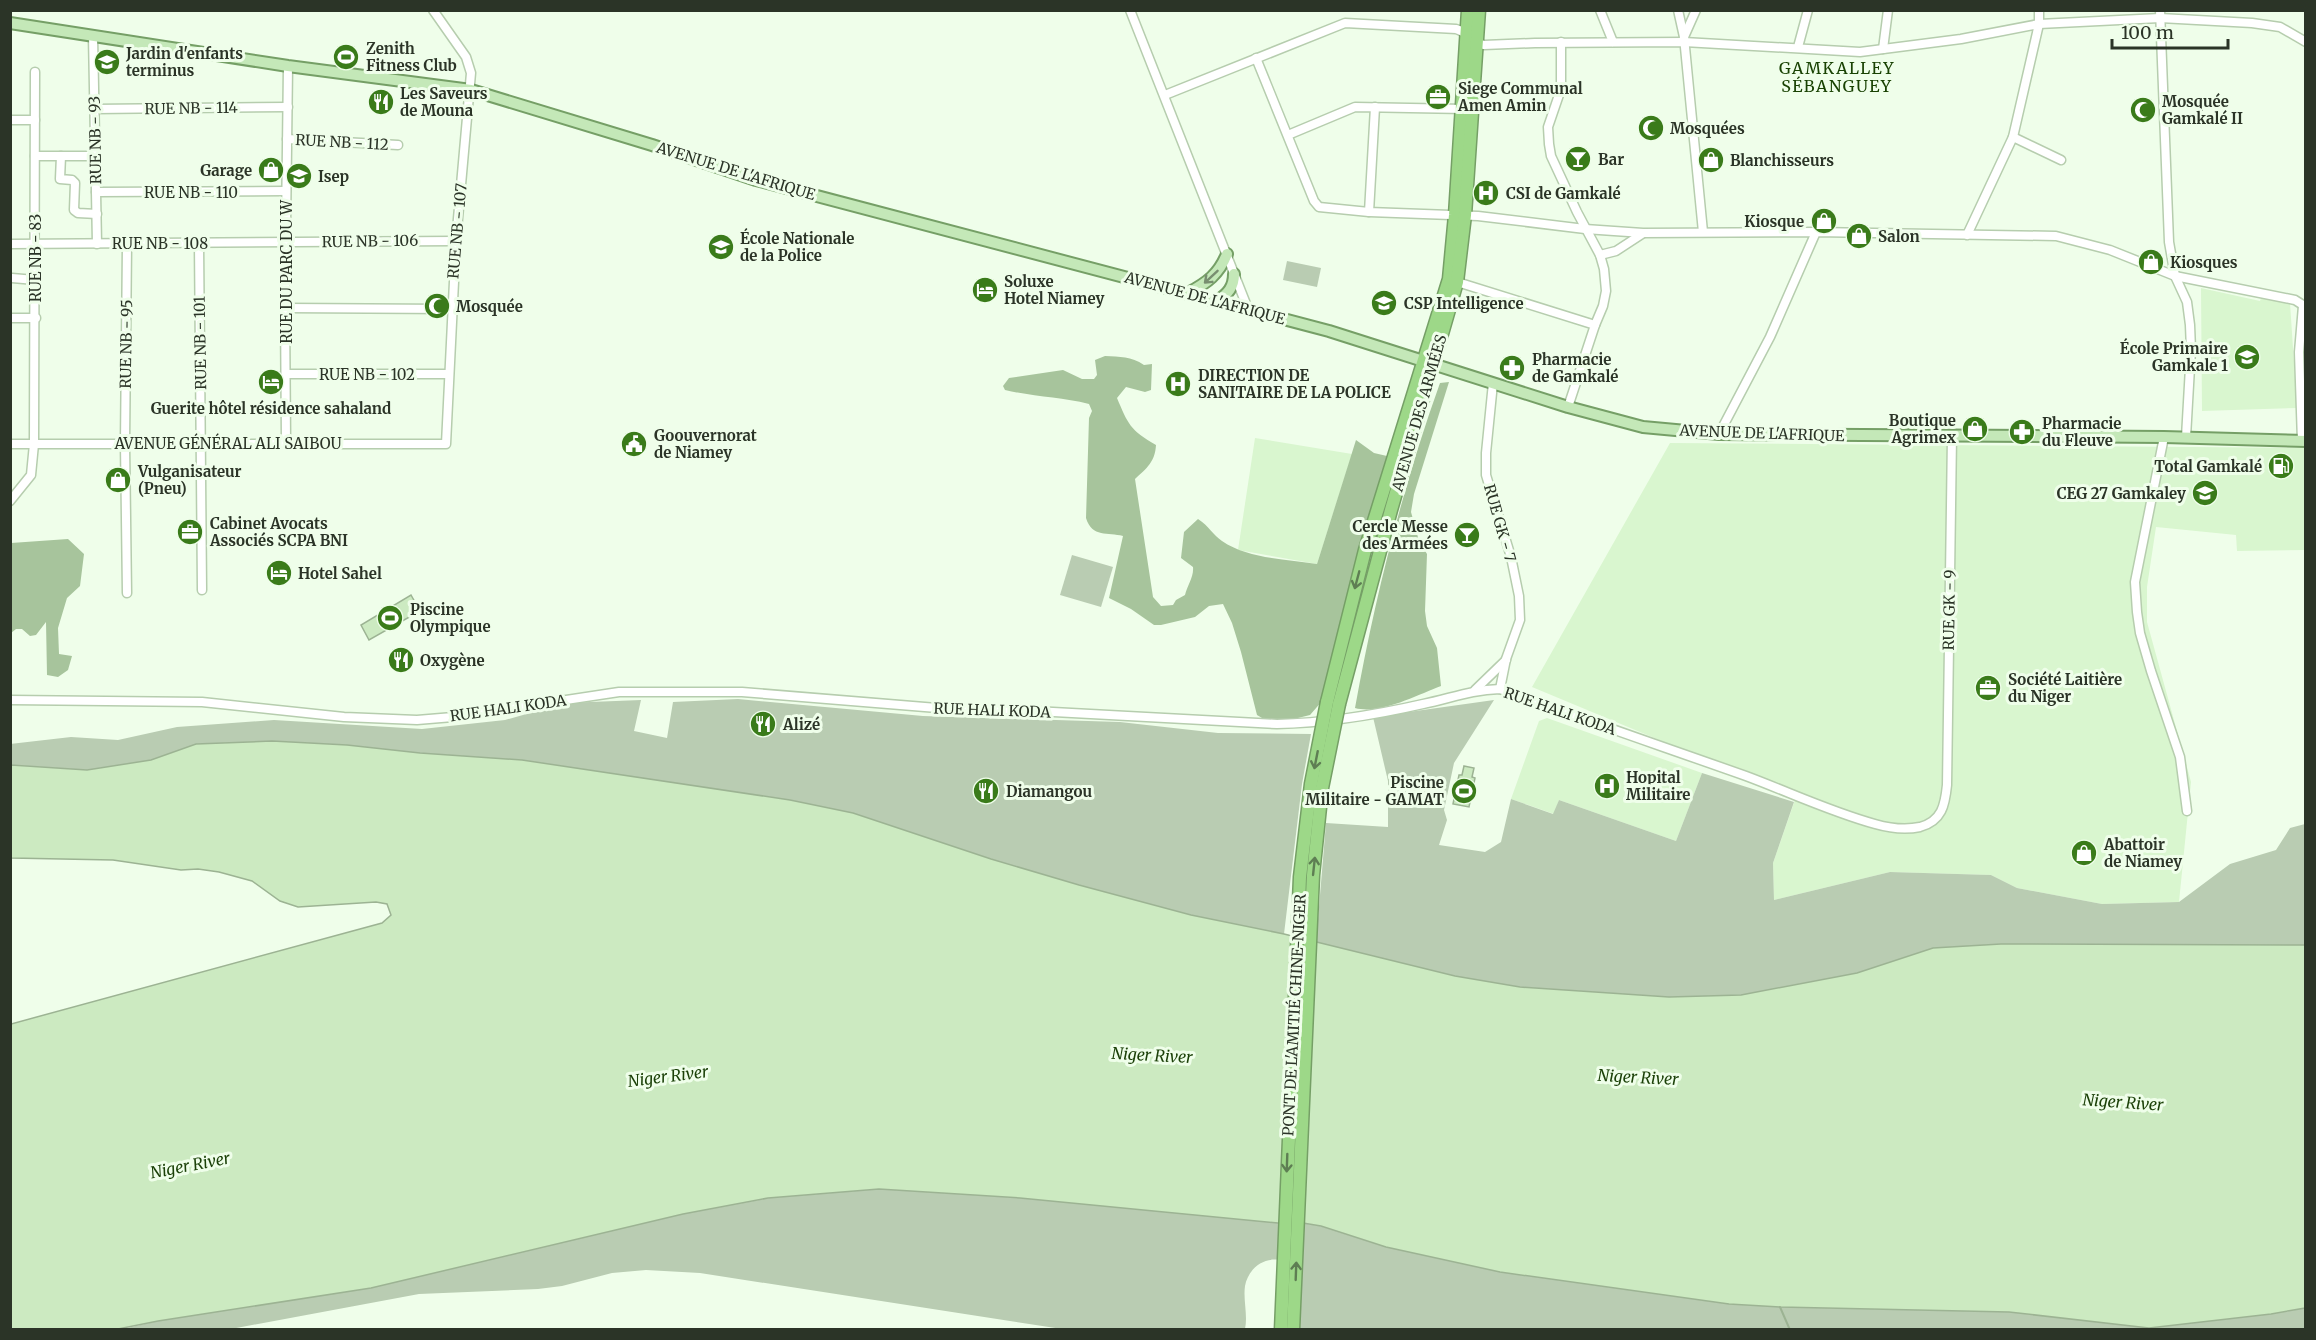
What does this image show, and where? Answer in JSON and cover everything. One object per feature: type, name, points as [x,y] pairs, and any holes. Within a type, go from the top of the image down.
[{"type":"highway","name":"AVENUE DES ARMÉES","points":[[1333,703],[1347,646],[1365,550],[1429,362],[1453,281],[1467,109],[1468,10]]},
{"type":"highway","name":"AVENUE DES ARMÉES","points":[[1467,109],[1479,10]]},
{"type":"highway","name":"PONT DE L'AMITIÉ CHINE-NIGER","points":[[1281,1329],[1300,877],[1311,784],[1333,703]]},
{"type":"highway","name":"PONT DE L'AMITIÉ CHINE-NIGER","points":[[1293,1329],[1313,875],[1333,703]]},
{"type":"main road","name":"AVENUE DE L'AFRIQUE","points":[[10,23],[288,66],[471,90],[652,145],[756,180],[1329,331],[1568,407],[1644,427],[1719,434],[2186,437],[2304,441]]},
{"type":"main road","points":[[1188,293],[1211,279],[1227,254]]},
{"type":"main road","points":[[1217,301],[1228,293],[1233,284],[1234,273]]},
{"type":"street","name":"RUE NB - 107","points":[[433,10],[466,57],[471,72],[451,309],[446,444]]},
{"type":"street","points":[[1130,10],[1248,309]]},
{"type":"street","points":[[1600,10],[1612,42]]},
{"type":"street","points":[[1678,10],[1684,40],[1703,232]]},
{"type":"street","points":[[1684,40],[1696,10]]},
{"type":"street","points":[[1798,47],[1808,10]]},
{"type":"street","points":[[1883,49],[1888,10]]},
{"type":"street","points":[[1967,235],[2013,137],[2039,24],[2039,10]]},
{"type":"street","points":[[1165,95],[1345,23],[1456,29],[1467,33],[1476,42],[1484,45],[1684,40],[1860,52],[1961,39],[2039,24],[2160,14],[2280,27],[2306,42]]},
{"type":"street","points":[[2160,14],[2169,242],[2175,276],[2184,292],[2190,325],[2191,350],[2186,437]]},
{"type":"street","name":"RUE NB - 93","points":[[93,36],[97,244]]},
{"type":"street","points":[[1561,42],[1561,89],[1548,127],[1549,150],[1585,229],[1600,255],[1606,288],[1603,306],[1568,407]]},
{"type":"street","points":[[1256,58],[1319,207],[1369,212],[1460,215],[1643,233],[1816,232],[2056,236],[2110,250],[2175,276],[2295,300],[2304,306],[2299,352],[2304,441]]},
{"type":"street","name":"RUE DU PARC DU W","points":[[286,442],[285,242],[288,66]]},
{"type":"street","name":"RUE NB - 83","points":[[10,501],[31,476],[34,444],[36,318],[34,72]]},
{"type":"street","name":"RUE NB - 114","points":[[94,109],[288,106]]},
{"type":"street","points":[[1369,212],[1375,107]]},
{"type":"street","points":[[1288,135],[1350,108],[1467,109]]},
{"type":"street","points":[[10,120],[35,120]]},
{"type":"street","points":[[2013,137],[2061,160]]},
{"type":"street","name":"RUE NB - 112","points":[[287,139],[398,145]]},
{"type":"street","points":[[35,156],[95,156]]},
{"type":"street","points":[[61,156],[60,178],[72,180],[75,183],[75,212],[97,214]]},
{"type":"street","name":"RUE NB - 110","points":[[96,192],[286,192]]},
{"type":"street","points":[[1719,434],[1770,337],[1816,232]]},
{"type":"street","points":[[1600,255],[1616,251],[1643,233]]},
{"type":"street","name":"RUE NB - 106","points":[[285,242],[456,241]]},
{"type":"street","name":"RUE NB - 108","points":[[10,244],[285,242]]},
{"type":"street","name":"RUE NB - 101","points":[[199,243],[202,590]]},
{"type":"street","name":"RUE NB - 95","points":[[127,244],[125,444],[127,593]]},
{"type":"street","points":[[12,278],[35,280]]},
{"type":"street","points":[[1453,281],[1595,325]]},
{"type":"street","points":[[285,308],[451,309]]},
{"type":"street","points":[[10,318],[36,318]]},
{"type":"street","name":"RUE NB - 102","points":[[286,374],[448,374]]},
{"type":"street","name":"RUE GK - 7","points":[[1493,383],[1485,453],[1486,474],[1511,557],[1519,596],[1520,620],[1506,659],[1500,689]]},
{"type":"street","name":"RUE GK - 9","points":[[1943,810],[1947,785],[1952,436]]},
{"type":"street","points":[[2164,437],[2135,582],[2140,633],[2180,758],[2187,811]]},
{"type":"street","name":"AVENUE GÉNÉRAL ALI SAIBOU","points":[[10,444],[286,442],[446,444]]},
{"type":"street","points":[[1475,690],[1506,659]]},
{"type":"street","name":"RUE HALI KODA","points":[[10,700],[202,702],[344,717],[417,720],[453,717],[619,692],[742,692],[937,708],[999,709],[1276,724],[1353,718],[1426,704],[1475,690],[1500,689],[1877,825],[1902,829],[1921,827],[1937,819],[1943,810]]},
{"type":"shaded area","points":[[1287,261],[1321,268],[1317,287],[1283,280]]},
{"type":"shaded area","points":[[2201,288],[2260,301],[2262,295],[2290,303],[2297,408],[2202,411]]},
{"type":"shaded area","points":[[1105,356],[1130,358],[1144,365],[1152,364],[1151,390],[1145,392],[1126,387],[1117,398],[1131,426],[1156,445],[1152,460],[1135,479],[1153,597],[1161,606],[1173,605],[1176,600],[1185,595],[1193,567],[1181,558],[1184,532],[1198,519],[1232,547],[1256,555],[1317,564],[1356,440],[1374,453],[1387,456],[1323,700],[1310,715],[1286,721],[1267,721],[1257,715],[1241,652],[1223,604],[1209,606],[1195,617],[1154,625],[1131,609],[1109,598],[1123,536],[1096,531],[1092,529],[1086,518],[1089,418],[1092,411],[1089,404],[1005,390],[1003,386],[1009,378],[1063,370],[1082,379],[1094,379],[1097,375],[1095,360]]},
{"type":"shaded area","points":[[1449,382],[1414,494],[1411,512],[1419,541],[1427,554],[1425,611],[1427,626],[1437,648],[1441,686],[1410,699],[1376,709],[1355,708],[1371,625],[1402,503],[1440,383]]},
{"type":"shaded area","points":[[1255,438],[1352,454],[1317,564],[1238,550]]},
{"type":"shaded area","points":[[1670,443],[2305,448],[2305,550],[2237,551],[2236,535],[2156,527],[2147,587],[2147,622],[2191,782],[2179,902],[2102,904],[2017,888],[1991,875],[1890,872],[1774,900],[1773,863],[1796,797],[1532,687]]},
{"type":"shaded area","points":[[68,539],[84,554],[80,586],[67,598],[58,628],[59,654],[72,656],[68,670],[58,677],[47,675],[46,622],[36,635],[30,636],[22,629],[16,629],[11,633],[11,543]]},
{"type":"shaded area","points":[[1072,555],[1113,567],[1101,607],[1060,595]]},
{"type":"shaded area","points":[[738,699],[923,716],[1120,722],[1218,733],[1311,734],[1302,784],[1284,934],[1191,915],[1079,885],[991,859],[853,813],[790,800],[522,760],[272,741],[196,744],[151,760],[87,770],[11,765],[10,744],[71,737],[118,740],[177,727],[274,720],[422,729],[505,720],[565,703],[641,700],[634,731],[667,738],[673,702]]},
{"type":"shaded area","points":[[1494,700],[1454,763],[1444,810],[1447,820],[1439,845],[1485,852],[1501,842],[1511,799],[1553,814],[1559,800],[1676,841],[1702,773],[1794,802],[1773,863],[1774,900],[1890,872],[1991,875],[2017,888],[2102,904],[2179,902],[2230,864],[2276,850],[2290,828],[2305,824],[2305,945],[2001,944],[1933,948],[1857,973],[1742,995],[1669,997],[1520,987],[1455,976],[1316,943],[1326,823],[1388,827],[1388,781],[1373,717]]},
{"type":"shaded area","name":"Hopital Militaire","points":[[1547,718],[1702,773],[1676,841],[1559,800],[1554,814],[1511,799],[1539,721]]},
{"type":"shaded area","points":[[879,1189],[1020,1198],[1281,1222],[1279,1260],[1262,1263],[1249,1275],[1245,1286],[1245,1329],[1062,1329],[700,1273],[646,1270],[612,1273],[562,1286],[538,1289],[419,1294],[231,1329],[118,1330],[158,1321],[371,1288],[683,1214],[769,1198]]},
{"type":"shaded area","points":[[1302,1223],[1320,1226],[1386,1247],[1500,1272],[1729,1304],[2009,1312],[2149,1328],[2306,1308],[2305,1330],[1299,1330]]},
{"type":"water","name":"Piscine Olympique","points":[[411,595],[420,611],[369,640],[361,625]]},
{"type":"water","name":"Niger River","points":[[272,741],[522,760],[790,800],[853,813],[991,859],[1191,915],[1284,934],[1455,976],[1520,987],[1669,997],[1741,995],[1857,973],[1933,948],[2001,944],[2305,945],[2305,1308],[2149,1328],[2009,1312],[1729,1304],[1500,1272],[1386,1247],[1321,1226],[1303,1223],[1278,1223],[1020,1198],[879,1189],[768,1198],[683,1214],[371,1288],[118,1329],[11,1330],[11,1024],[382,923],[391,915],[387,904],[376,902],[298,907],[280,901],[252,881],[219,872],[198,869],[181,870],[113,860],[11,858],[11,765],[87,770],[151,760],[196,744]]},
{"type":"water","name":"Piscine Militaire - GAMAT","points":[[1464,766],[1474,768],[1472,777],[1475,778],[1469,807],[1453,804],[1459,775],[1462,775]]},
{"type":"waterway","points":[[1780,1307],[1790,1330]]},
{"type":"place","name":"Zenith Fitness Club","points":[[346,57]]},
{"type":"place","name":"Jardin d'enfants terminus","points":[[107,62]]},
{"type":"place","name":"Siege Communal Amen Amin","points":[[1438,97]]},
{"type":"place","name":"Les Saveurs de Mouna","points":[[381,102]]},
{"type":"place","name":"Mosquée Gamkalé II","points":[[2143,110]]},
{"type":"place","name":"Mosquées","points":[[1651,128]]},
{"type":"place","name":"Bar","points":[[1578,159]]},
{"type":"place","name":"Blanchisseurs","points":[[1711,160]]},
{"type":"place","name":"Garage","points":[[271,170]]},
{"type":"place","name":"Isep","points":[[299,176]]},
{"type":"place","name":"CSI de Gamkalé","points":[[1486,193]]},
{"type":"place","name":"Kiosque","points":[[1824,221]]},
{"type":"place","name":"Salon","points":[[1859,236]]},
{"type":"place","name":"École Nationale de la Police","points":[[721,247]]},
{"type":"place","name":"Kiosques","points":[[2151,262]]},
{"type":"place","name":"Soluxe Hotel Niamey","points":[[985,290]]},
{"type":"place","name":"CSP Intelligence","points":[[1384,303]]},
{"type":"place","name":"Mosquée","points":[[437,306]]},
{"type":"place","name":"École Primaire Gamkale 1","points":[[2247,357]]},
{"type":"place","name":"Pharmacie de Gamkalé","points":[[1512,368]]},
{"type":"place","name":"Guerite hôtel résidence sahaland","points":[[271,382]]},
{"type":"place","name":"DIRECTION DE SANITAIRE DE LA POLICE","points":[[1178,384]]},
{"type":"place","name":"Boutique Agrimex","points":[[1975,429]]},
{"type":"place","name":"Pharmacie du Fleuve","points":[[2022,432]]},
{"type":"place","name":"Goouvernorat de Niamey","points":[[634,444]]},
{"type":"place","name":"Total Gamkalé","points":[[2281,466]]},
{"type":"place","name":"Vulganisateur (Pneu)","points":[[118,480]]},
{"type":"place","name":"CEG 27 Gamkaley","points":[[2205,493]]},
{"type":"place","name":"Cabinet Avocats Associés SCPA BNI","points":[[190,532]]},
{"type":"place","name":"Cercle Messe des Armées","points":[[1467,535]]},
{"type":"place","name":"Hotel Sahel","points":[[279,573]]},
{"type":"place","name":"Piscine Olympique","points":[[390,618]]},
{"type":"place","name":"Oxygène","points":[[401,660]]},
{"type":"place","name":"Société Laitière du Niger","points":[[1988,688]]},
{"type":"place","name":"Alizé","points":[[763,724]]},
{"type":"place","name":"Hopital Militaire","points":[[1607,786]]},
{"type":"place","name":"Diamangou","points":[[986,791]]},
{"type":"place","name":"Piscine Militaire - GAMAT","points":[[1464,791]]},
{"type":"place","name":"Abattoir de Niamey","points":[[2084,853]]},
{"type":"district","name":"GAMKALLEY SÉBANGUEY","points":[[1837,77]]}]
